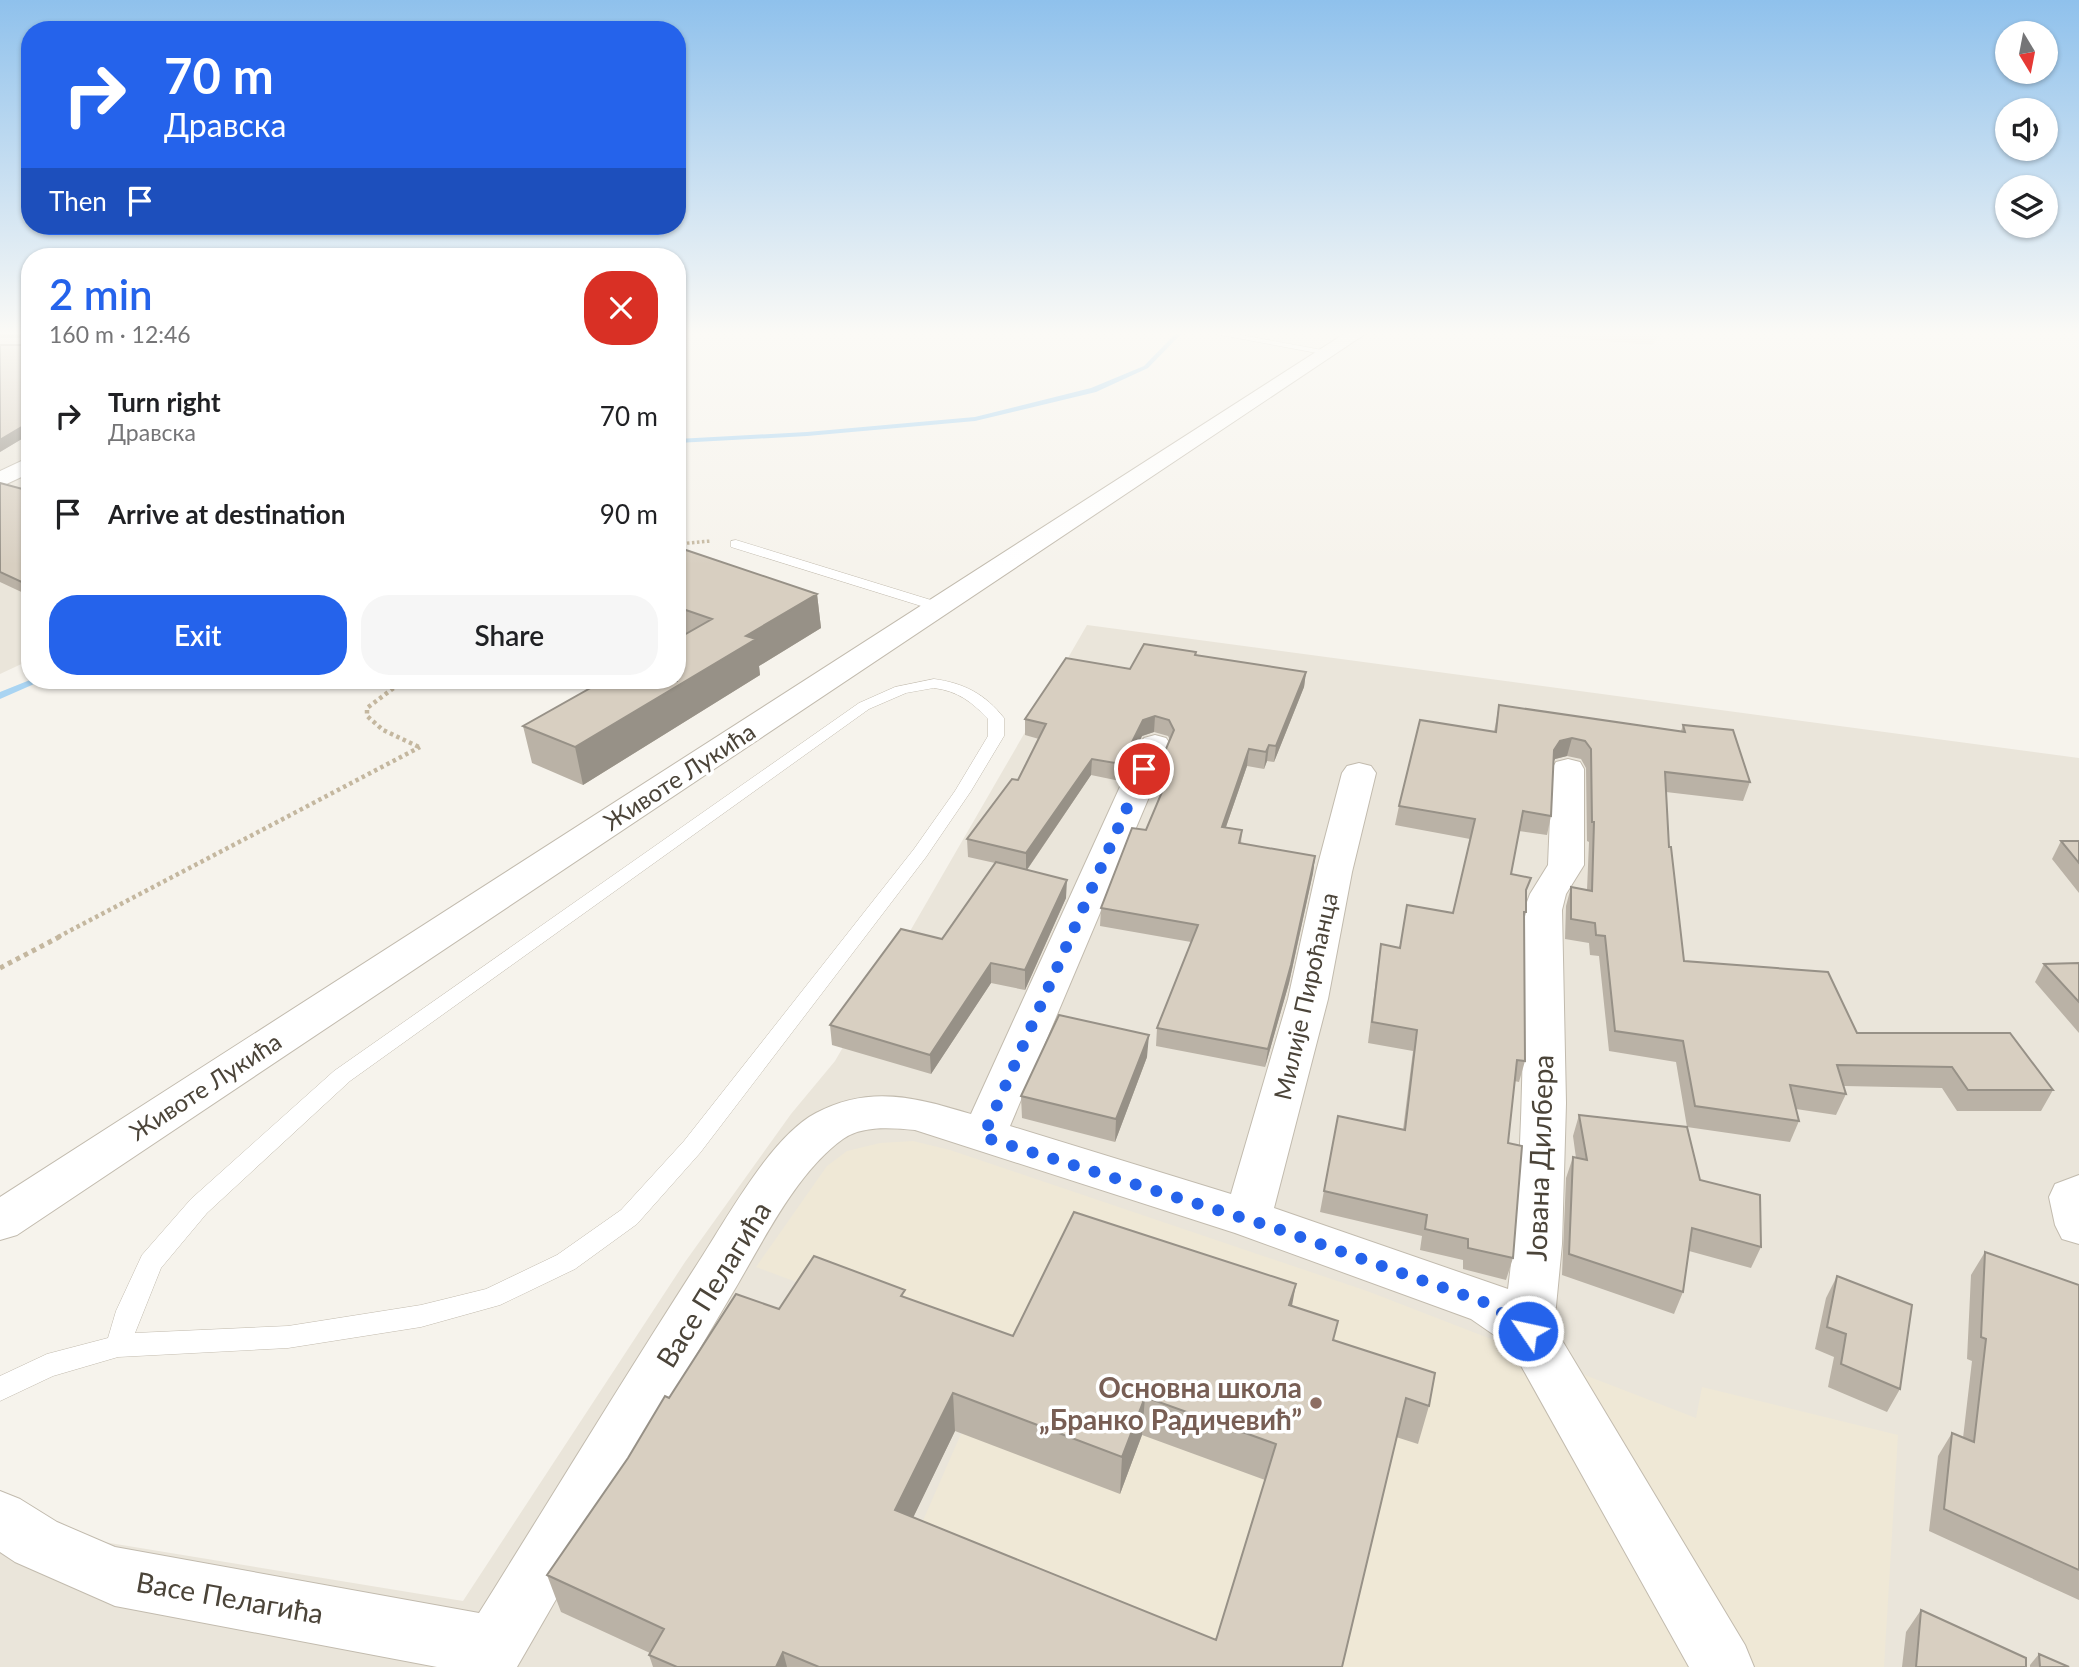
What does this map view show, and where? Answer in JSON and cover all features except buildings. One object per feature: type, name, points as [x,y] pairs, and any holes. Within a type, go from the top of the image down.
[{"type":"street","name":"Животе Лукића","points":[[0,1221],[561,851],[1240,410]]},
{"type":"street","points":[[0,480],[21,469]]},
{"type":"street","points":[[983,1137],[1155,745]]},
{"type":"street","name":"Јована Дилбера","points":[[1528,1331],[1538,1244],[1544,1103],[1543,910],[1548,894],[1566,865],[1568,769]]},
{"type":"street","name":"Милије Пироћанца","points":[[1248,1218],[1308,999],[1334,872],[1359,773]]},
{"type":"street","name":"Васе Пелагића","points":[[0,1519],[36,1542],[115,1576],[489,1657],[759,1208],[802,1152],[827,1127],[848,1118],[890,1111],[916,1114],[1248,1218],[1489,1304],[1528,1331]]},
{"type":"street","points":[[2079,1193],[2072,1197],[2079,1225]]},
{"type":"street","points":[[1528,1331],[1723,1667]]},
{"type":"lane","points":[[736,544],[939,607]]},
{"type":"lane","points":[[0,1389],[47,1366],[118,1346],[288,1338],[421,1316],[491,1298],[566,1262],[629,1217],[692,1147],[920,853],[996,736],[996,718],[972,692],[948,684],[924,684],[884,696],[864,706],[487,971],[342,1076],[199,1206],[151,1262],[129,1311],[118,1346]]},
{"type":"path","points":[[0,968],[420,747],[383,730],[367,716],[367,708],[378,696],[390,689]]},
{"type":"shaded area","points":[[0,410],[21,410],[21,664],[0,674]]},
{"type":"shaded area","points":[[1087,625],[2079,758],[2079,1667],[0,1667],[0,1525],[463,1601],[685,1262],[791,1114],[835,1061]]},
{"type":"shaded area","name":"Основна школа „Бранко Радичевић”","points":[[913,1141],[950,1150],[1367,1291],[1696,1418],[1702,1387],[1898,1435],[1884,1667],[859,1667],[995,1356],[756,1267],[827,1166],[847,1151],[880,1143]]},
{"type":"waterway","points":[[686,441],[807,434],[975,419],[1012,410]]},
{"type":"waterway","points":[[0,696],[21,687]]},
{"type":"place","name":"Основна школа „Бранко Радичевић”","points":[[1316,1403]]},
{"type":"route","points":[[1144,769],[983,1137],[1248,1218],[1489,1304],[1528,1331]]}]
